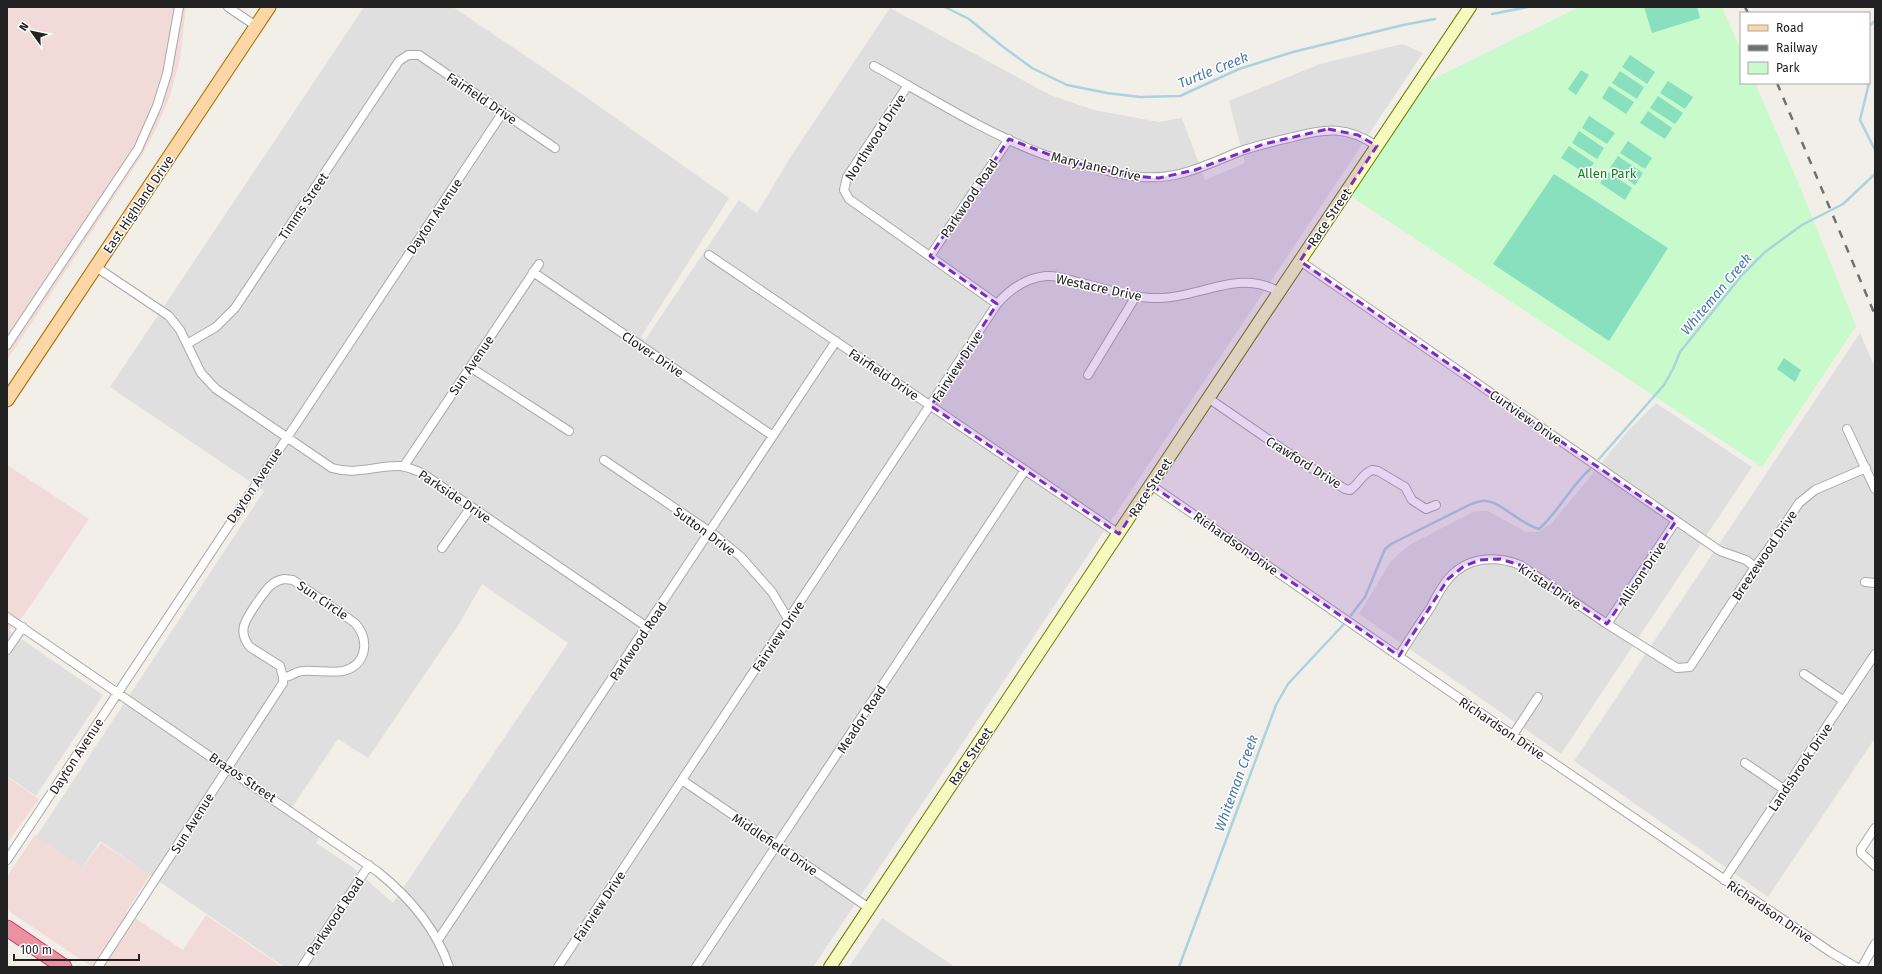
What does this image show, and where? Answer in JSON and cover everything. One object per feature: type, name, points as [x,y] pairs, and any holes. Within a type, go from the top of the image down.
[{"type":"highway","points":[[7,928],[64,967]]},
{"type":"main road","name":"East Highland Drive","points":[[7,400],[256,26],[264,8]]},
{"type":"street","points":[[7,345],[138,148],[157,106],[167,74],[179,7]]},
{"type":"street","points":[[228,7],[256,26]]},
{"type":"street","name":"Race Street","points":[[833,966],[869,908],[1470,7]]},
{"type":"street","name":"Fairfield Drive","points":[[408,55],[420,55],[555,148]]},
{"type":"street","name":"Timms Street","points":[[187,344],[216,327],[235,308],[399,61],[408,55]]},
{"type":"street","name":"Mary Jane Drive","points":[[874,66],[1009,139],[1063,160],[1131,176],[1153,178],[1172,176],[1195,170],[1241,151],[1264,144],[1328,129],[1358,135],[1377,146]]},
{"type":"street","name":"Northwood Drive","points":[[908,85],[846,177],[844,190],[849,199],[930,256]]},
{"type":"street","name":"Dayton Avenue","points":[[7,860],[286,437],[503,112]]},
{"type":"street","name":"Parkwood Road","points":[[930,256],[1009,139]]},
{"type":"street","name":"Fairfield Drive","points":[[709,255],[1119,534]]},
{"type":"street","points":[[930,256],[997,304]]},
{"type":"street","name":"Curtview Drive","points":[[1300,261],[1720,551],[1746,560],[1755,567]]},
{"type":"street","name":"Sun Avenue","points":[[404,466],[539,264]]},
{"type":"street","name":"Parkside Drive","points":[[96,267],[169,316],[176,323],[201,373],[216,390],[332,468],[342,471],[358,471],[404,466],[422,473],[647,627]]},
{"type":"street","name":"Clover Drive","points":[[533,272],[773,436]]},
{"type":"street","name":"Westacre Drive","points":[[997,304],[1013,288],[1036,278],[1047,276],[1065,278],[1136,296],[1160,298],[1248,281],[1262,284],[1279,292]]},
{"type":"street","points":[[1088,375],[1136,296]]},
{"type":"street","name":"Fairview Drive","points":[[558,967],[931,406],[997,304]]},
{"type":"street","name":"Parkwood Road","points":[[438,940],[836,341]]},
{"type":"street","points":[[470,367],[569,431]]},
{"type":"street","name":"Crawford Drive","points":[[1208,398],[1300,461],[1345,489],[1350,490],[1355,487],[1364,474],[1372,470],[1378,471],[1405,487],[1412,500],[1426,509],[1436,505]]},
{"type":"street","points":[[1848,429],[1875,489]]},
{"type":"street","name":"Sutton Drive","points":[[604,460],[709,532],[741,557],[772,592],[788,619]]},
{"type":"street","name":"Breezewood Drive","points":[[1685,668],[1692,665],[1755,567],[1803,499],[1816,490],[1866,468]]},
{"type":"street","name":"Meador Road","points":[[696,967],[1025,470]]},
{"type":"street","name":"Richardson Drive","points":[[1151,485],[1724,880],[1832,953],[1856,967]]},
{"type":"street","points":[[442,548],[471,507]]},
{"type":"street","name":"Allison Drive","points":[[1607,624],[1676,521]]},
{"type":"street","name":"Kristal Drive","points":[[1399,656],[1448,579],[1464,566],[1480,560],[1500,559],[1520,564],[1607,624],[1677,668],[1685,668]]},
{"type":"street","name":"Sun Circle","points":[[284,579],[293,580],[355,623],[361,630],[365,644],[361,659],[355,665],[345,670],[300,671],[287,678],[283,677],[280,666],[250,647],[243,634],[246,620],[269,586],[276,581],[284,579]]},
{"type":"street","points":[[1865,582],[1875,583]]},
{"type":"street","name":"Brazos Street","points":[[7,617],[369,865],[390,882],[418,911],[438,940],[449,967]]},
{"type":"street","points":[[7,650],[23,627]]},
{"type":"street","name":"Landsbrook Drive","points":[[1724,880],[1875,654]]},
{"type":"street","points":[[1804,674],[1844,701]]},
{"type":"street","name":"Sun Avenue","points":[[98,967],[283,683],[283,677]]},
{"type":"street","points":[[1513,735],[1538,697]]},
{"type":"street","points":[[1745,763],[1785,790]]},
{"type":"street","name":"Middlefield Drive","points":[[682,780],[869,908]]},
{"type":"street","points":[[1875,828],[1861,848],[1861,853],[1875,866]]},
{"type":"street","name":"Parkwood Road","points":[[302,967],[369,865]]},
{"type":"street","points":[[1862,967],[1875,944]]},
{"type":"highlighted area","points":[[1328,129],[1358,135],[1377,146],[1300,261],[1676,521],[1607,624],[1520,565],[1500,559],[1480,560],[1464,566],[1448,579],[1399,656],[1151,485],[1119,534],[931,406],[997,304],[930,256],[1009,139],[1063,160],[1131,176],[1159,178],[1195,170],[1264,144]]},
{"type":"shaded area","points":[[7,7],[186,7],[180,59],[170,96],[157,127],[141,157],[7,360]]},
{"type":"shaded area","points":[[364,7],[453,7],[576,90],[729,198],[641,337],[645,340],[739,200],[757,213],[793,153],[890,8],[1050,95],[1094,110],[1159,122],[1182,118],[1205,180],[1245,163],[1229,101],[1320,64],[1402,44],[1423,53],[813,967],[284,967],[100,841],[82,868],[36,837],[264,491],[110,387]],"holes":[[[482,584],[568,643],[393,903],[351,866],[316,843],[319,837],[287,815],[338,739],[368,758],[459,624]]]},
{"type":"shaded area","points":[[1860,333],[1875,368],[1875,738],[1768,897],[1574,761]]},
{"type":"shaded area","points":[[1656,403],[1752,467],[1561,754],[1359,614],[1391,561],[1409,545],[1475,511],[1488,511],[1526,532],[1538,532],[1552,523],[1627,432]]},
{"type":"shaded area","points":[[7,465],[89,519],[24,615],[7,632]]},
{"type":"shaded area","points":[[8,630],[103,695],[36,796],[7,776]]},
{"type":"shaded area","points":[[7,777],[39,799],[7,843]]},
{"type":"shaded area","points":[[35,835],[82,868],[101,843],[150,875],[126,912],[183,950],[206,915],[282,967],[92,967],[7,910],[7,876]]},
{"type":"shaded area","points":[[882,918],[955,967],[849,967]]},
{"type":"green space","name":"Allen Park","points":[[1579,7],[1722,7],[1740,49],[1740,84],[1755,84],[1798,182],[1856,326],[1762,467],[1346,193],[1415,88]]},
{"type":"green space","points":[[1644,7],[1697,7],[1700,18],[1652,33]]},
{"type":"green space","points":[[1630,55],[1655,72],[1647,84],[1622,67]]},
{"type":"green space","points":[[1581,70],[1589,75],[1576,95],[1568,89]]},
{"type":"green space","points":[[1620,71],[1644,87],[1637,99],[1612,83]]},
{"type":"green space","points":[[1668,81],[1693,97],[1685,109],[1660,93]]},
{"type":"green space","points":[[1609,86],[1634,102],[1626,114],[1602,98]]},
{"type":"green space","points":[[1658,96],[1683,113],[1675,124],[1650,108]]},
{"type":"green space","points":[[1648,111],[1672,128],[1665,139],[1640,123]]},
{"type":"green space","points":[[1589,116],[1615,133],[1607,144],[1582,128]]},
{"type":"green space","points":[[1579,131],[1604,148],[1597,159],[1572,143]]},
{"type":"green space","points":[[1628,141],[1652,158],[1645,169],[1620,153]]},
{"type":"green space","points":[[1569,146],[1594,163],[1586,174],[1561,158]]},
{"type":"green space","points":[[1618,156],[1643,173],[1635,185],[1610,168]]},
{"type":"green space","points":[[1608,172],[1632,188],[1625,200],[1600,183]]},
{"type":"green space","points":[[1554,174],[1668,248],[1609,341],[1493,264]]},
{"type":"green space","points":[[1784,358],[1801,370],[1795,382],[1777,369]]},
{"type":"waterway","name":"Turtle Creek","points":[[945,7],[969,19],[1032,68],[1067,85],[1107,93],[1140,97],[1180,96],[1239,69],[1293,52],[1403,25],[1435,19]]},
{"type":"waterway","name":"Turtle Creek","points":[[1492,14],[1528,7]]},
{"type":"waterway","name":"Whiteman Creek","points":[[1870,25],[1875,21]]},
{"type":"waterway","name":"Whiteman Creek","points":[[1869,84],[1860,120],[1875,150]]},
{"type":"waterway","name":"Whiteman Creek","points":[[1599,459],[1664,385],[1680,352],[1742,275],[1765,252],[1802,225],[1843,204],[1875,174],[1875,172]]},
{"type":"waterway","name":"Whiteman Creek","points":[[1351,615],[1365,597],[1385,549],[1391,544],[1471,504],[1482,501],[1492,502],[1525,523],[1539,529],[1553,515],[1576,483],[1590,469]]},
{"type":"waterway","name":"Whiteman Creek","points":[[1179,967],[1276,705],[1288,684],[1343,625]]},
{"type":"railway","points":[[1745,7],[1748,12]]},
{"type":"railway","points":[[1777,84],[1875,315]]}]
